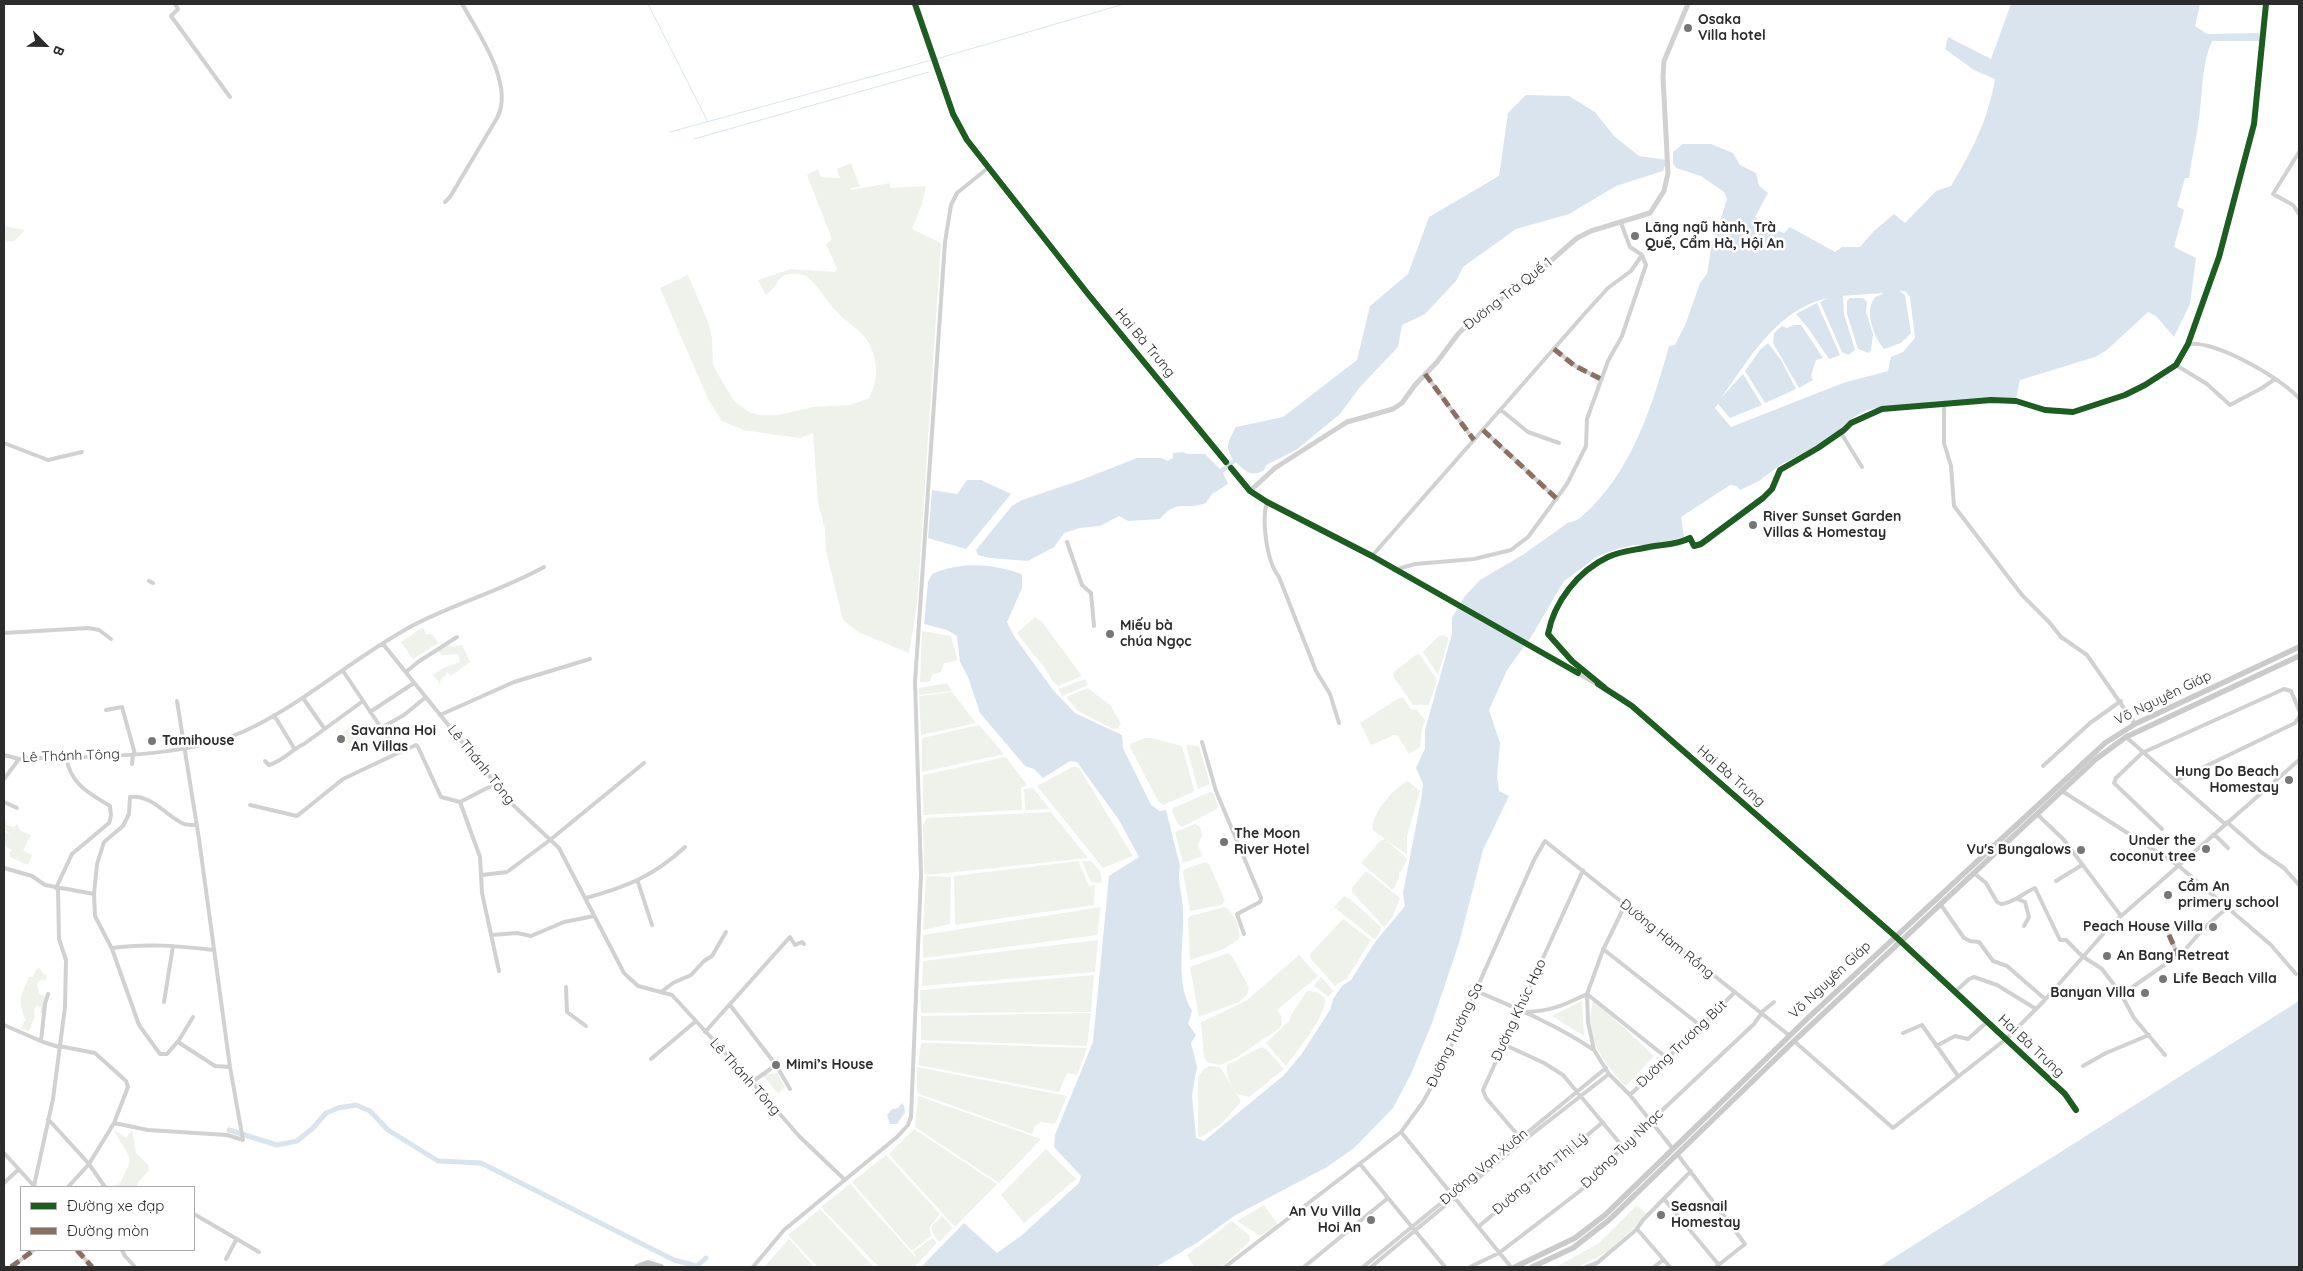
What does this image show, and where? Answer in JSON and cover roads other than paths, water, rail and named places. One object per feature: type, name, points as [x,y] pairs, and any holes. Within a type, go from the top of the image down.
[{"type":"main road","name":"Võ Nguyên Giáp","points":[[1516,1267],[1548,1253],[1588,1229],[1895,936],[2093,752],[2135,724],[2299,647]]},
{"type":"main road","name":"Võ Nguyên Giáp","points":[[1532,1267],[1573,1248],[1590,1237],[1678,1155],[1794,1041],[2096,759],[2126,737],[2299,656]]},
{"type":"main road","points":[[2122,731],[2126,737]]},
{"type":"main road","points":[[1895,936],[1900,941]]},
{"type":"main road","points":[[1673,1149],[1678,1155]]},
{"type":"main road","points":[[637,1267],[648,1263],[661,1267]]},
{"type":"street","points":[[175,4],[178,9],[171,16],[230,97]]},
{"type":"street","points":[[445,202],[450,197],[497,118],[502,104],[502,91],[494,64],[462,4]]},
{"type":"street","name":"Hai Bà Trưng","points":[[915,4],[953,114],[967,140],[1088,294],[1250,490],[1267,502],[1372,556],[1456,606],[1605,688],[1632,706],[1895,936]]},
{"type":"street","name":"Đường Trà Quế 1","points":[[1250,490],[1276,468],[1347,422],[1393,409],[1402,403],[1470,322],[1538,272],[1577,238],[1591,230],[1621,223],[1650,213],[1664,191],[1668,173],[1663,77],[1664,61],[1688,4]]},
{"type":"street","points":[[1605,688],[1572,661],[1548,634],[1558,605],[1577,580],[1597,564],[1618,554],[1651,546],[1681,544],[1690,538],[1694,546],[1701,544],[1763,498],[1772,489],[1780,470],[1841,433],[1851,423],[1882,409],[2002,400],[2016,401],[2045,410],[2073,412],[2145,385],[2176,365],[2188,344],[2224,241],[2254,124],[2266,4]]},
{"type":"street","points":[[2299,152],[2273,194],[2293,205],[2299,214]]},
{"type":"street","points":[[753,1267],[784,1230],[896,1137],[908,1125],[911,1117],[921,874],[915,682],[945,242],[951,206],[957,193],[988,168]]},
{"type":"street","points":[[1394,570],[1415,564],[1474,559],[1512,550],[1528,537],[1557,500],[1586,446],[1587,419],[1608,361],[1622,336],[1646,265],[1642,256],[1630,247],[1621,223]]},
{"type":"street","points":[[1372,556],[1608,288],[1631,271],[1642,256]]},
{"type":"street","points":[[2188,344],[2200,344],[2236,356],[2275,379],[2299,398]]},
{"type":"street","points":[[1554,349],[1574,366],[1601,379]]},
{"type":"street","points":[[2176,365],[2207,384],[2230,405],[2275,379]]},
{"type":"street","points":[[1425,374],[1474,440]]},
{"type":"street","points":[[1944,404],[1944,443],[1951,466],[1954,506],[2022,594],[2043,614],[2060,637],[2087,654],[2135,724]]},
{"type":"street","points":[[1501,410],[1528,432],[1559,443]]},
{"type":"street","points":[[1483,430],[1557,500]]},
{"type":"street","points":[[1841,433],[1862,467]]},
{"type":"street","points":[[4,443],[48,460],[82,452]]},
{"type":"street","points":[[1267,502],[1265,532],[1275,572],[1316,671],[1330,694],[1339,723]]},
{"type":"street","points":[[1067,542],[1082,585],[1091,593],[1094,626]]},
{"type":"street","points":[[383,644],[424,620],[544,567]]},
{"type":"street","points":[[4,633],[88,628],[107,635],[111,639]]},
{"type":"street","points":[[406,672],[457,637]]},
{"type":"street","name":"Lê Thánh Tông","points":[[4,755],[19,759],[134,754],[184,748],[235,734],[252,728],[303,698],[383,644],[512,804],[559,848],[624,973],[638,986],[672,995],[799,1136],[845,1180]]},
{"type":"street","points":[[440,715],[514,682],[590,659]]},
{"type":"street","points":[[343,671],[398,753]]},
{"type":"street","points":[[370,712],[414,683]]},
{"type":"street","points":[[2162,829],[2114,783],[2116,778],[2142,753],[2284,689],[2291,691],[2299,710]]},
{"type":"street","points":[[381,728],[400,717],[426,697]]},
{"type":"street","points":[[303,698],[324,728]]},
{"type":"street","points":[[114,1123],[148,1130],[227,1135],[243,1140],[230,1067],[177,701]]},
{"type":"street","points":[[265,761],[269,765],[284,759],[294,748],[304,744],[363,701]]},
{"type":"street","points":[[2043,766],[2090,722],[2121,701]]},
{"type":"street","points":[[106,710],[122,707],[134,754],[132,764]]},
{"type":"street","points":[[274,715],[294,748]]},
{"type":"street","points":[[2175,781],[2295,723],[2299,717]]},
{"type":"street","points":[[2126,737],[2175,781],[2261,852],[2284,868],[2299,884]]},
{"type":"street","points":[[1202,742],[1216,790],[1261,898],[1260,902],[1237,914],[1244,934]]},
{"type":"street","points":[[250,805],[297,816],[344,779],[416,745],[441,797],[460,802],[495,784]]},
{"type":"street","points":[[35,1186],[48,1119],[65,1008],[66,960],[59,939],[57,888],[72,854],[109,823],[111,816],[110,806],[88,794],[69,770],[66,757]]},
{"type":"street","points":[[4,779],[19,759]]},
{"type":"street","points":[[1794,1041],[1893,1128],[2006,1039],[2121,916],[2299,760]]},
{"type":"street","points":[[482,875],[507,872],[550,840],[644,763]]},
{"type":"street","points":[[2062,791],[2179,866],[2271,945],[2296,974]]},
{"type":"street","points":[[192,1017],[178,1042],[167,1054],[160,1054],[147,1038],[131,1007],[112,948],[97,922],[94,894],[97,864],[101,848],[104,842],[122,826],[129,814],[130,796],[158,806],[185,824],[196,825]]},
{"type":"street","points":[[4,802],[17,808]]},
{"type":"street","points":[[460,802],[480,857],[482,893],[498,971]]},
{"type":"street","points":[[2037,814],[2064,840],[2121,916]]},
{"type":"street","points":[[2214,834],[2228,848]]},
{"type":"street","name":"Đường Hàm Rồng","points":[[1545,842],[1583,870],[1761,1015],[1790,1036]]},
{"type":"street","name":"Đường Trường Sa","points":[[1225,1267],[1401,1132],[1423,1102],[1440,1071],[1534,860],[1545,842]]},
{"type":"street","points":[[586,898],[638,882],[685,847]]},
{"type":"street","points":[[2056,882],[2082,865]]},
{"type":"street","points":[[4,868],[32,876],[45,885],[94,894]]},
{"type":"street","name":"Đường Khúc Hạo","points":[[1522,1139],[1486,1098],[1483,1090],[1583,870]]},
{"type":"street","points":[[1974,873],[1986,883],[2000,903],[2004,904],[2017,899],[2024,892],[2035,888],[2060,940],[2066,940],[2082,956],[2102,969],[2121,995],[2134,1018],[2165,1055]]},
{"type":"street","points":[[638,882],[652,925]]},
{"type":"street","points":[[2017,899],[2025,902],[2029,912],[2024,926]]},
{"type":"street","points":[[1941,904],[1964,938],[1979,942],[1993,961],[2007,966],[2045,999]]},
{"type":"street","points":[[1594,1050],[1588,1022],[1587,994],[1603,949],[1625,905]]},
{"type":"street","points":[[2121,995],[2187,948],[2204,928],[2227,908]]},
{"type":"street","points":[[492,935],[517,933],[531,936],[564,922],[594,916]]},
{"type":"street","points":[[661,992],[673,982],[691,975],[704,961],[712,956],[726,932]]},
{"type":"street","points":[[2169,936],[2178,955]]},
{"type":"street","points":[[705,1032],[790,937],[795,945],[802,942],[804,944]]},
{"type":"street","name":"Hai Bà Trưng","points":[[1900,941],[2065,1094],[2076,1110]]},
{"type":"street","points":[[112,948],[131,945],[173,946],[214,950]]},
{"type":"street","points":[[164,1002],[173,946]]},
{"type":"street","points":[[1603,949],[1700,1026]]},
{"type":"street","points":[[1955,992],[1969,979],[1974,977],[1997,986],[2036,1009]]},
{"type":"street","points":[[566,987],[567,1012],[586,1026]]},
{"type":"street","points":[[1476,990],[1574,1036],[1594,1050],[1609,1074],[1630,1095],[1673,1149]]},
{"type":"street","name":"Đường Trương Bút","points":[[1630,1095],[1734,993]]},
{"type":"street","points":[[41,1041],[48,994]]},
{"type":"street","points":[[1526,1012],[1547,1012],[1558,1009],[1587,994]]},
{"type":"street","points":[[1587,994],[1667,1058]]},
{"type":"street","name":"Đường Tuy Nhạc","points":[[1470,1267],[1499,1252],[1580,1191],[1623,1146],[1774,1002]]},
{"type":"street","points":[[730,1005],[776,1065],[790,1089]]},
{"type":"street","points":[[651,1058],[696,1022]]},
{"type":"street","points":[[1936,1046],[1955,1036],[1968,1039],[1988,1022]]},
{"type":"street","points":[[1903,1033],[1921,1024],[1958,1076]]},
{"type":"street","points":[[4,1025],[41,1041],[95,1053],[126,1081],[128,1087],[126,1095],[114,1123],[89,1164],[69,1186]]},
{"type":"street","points":[[2082,1066],[2149,1034]]},
{"type":"street","points":[[178,1042],[215,1066],[230,1067]]},
{"type":"street","points":[[1503,1044],[1552,1067],[1579,1092],[1623,1146]]},
{"type":"street","points":[[752,1082],[776,1065]]},
{"type":"street","name":"Đường Vạn Xuân","points":[[1362,1267],[1522,1139],[1606,1068]]},
{"type":"street","name":"Đường Vạn Xuân","points":[[1579,1092],[1609,1074]]},
{"type":"street","points":[[48,1119],[89,1164],[104,1186]]},
{"type":"street","name":"Đường Trần Thị Lý","points":[[1478,1226],[1603,1122]]},
{"type":"street","points":[[1401,1132],[1511,1267]]},
{"type":"street","name":"Đường Vạn Xuân","points":[[1371,1267],[1455,1199],[1522,1139]]},
{"type":"street","points":[[4,1154],[35,1186]]},
{"type":"street","points":[[1664,1199],[1717,1266],[1745,1244],[1678,1155]]},
{"type":"street","points":[[1360,1164],[1445,1267]]},
{"type":"street","points":[[4,1183],[19,1169]]},
{"type":"street","points":[[1593,1267],[1637,1229],[1643,1220],[1691,1172]]},
{"type":"street","points":[[1304,1267],[1388,1198]]},
{"type":"street","points":[[195,1215],[259,1252]]},
{"type":"street","points":[[1637,1229],[1670,1267]]},
{"type":"street","points":[[226,1259],[236,1240]]},
{"type":"street","points":[[11,1267],[33,1251]]},
{"type":"street","points":[[78,1251],[92,1267]]},
{"type":"street","points":[[122,1251],[135,1267]]},
{"type":"street","points":[[1654,1267],[1663,1260]]},
{"type":"street","points":[[1310,1262],[1314,1267]]},
{"type":"street","points":[[1586,1267],[1596,1263]]},
{"type":"waterway","points":[[648,4],[708,122]]},
{"type":"waterway","points":[[936,59],[1124,4]]},
{"type":"waterway","points":[[670,132],[932,60]]},
{"type":"waterway","points":[[694,139],[929,72]]},
{"type":"waterway","points":[[229,1130],[277,1145],[297,1141],[313,1128],[326,1113],[338,1108],[356,1105],[370,1111],[388,1130],[438,1161],[481,1163],[674,1260],[697,1266],[706,1258]]},
{"type":"place","name":"Osaka Villa hotel","points":[[1688,28]]},
{"type":"place","name":"Lăng ngũ hành, Trà Quế, Cẩm Hà, Hội An","points":[[1635,236]]},
{"type":"place","name":"River Sunset Garden Villas & Homestay","points":[[1753,525]]},
{"type":"place","name":"Miếu bà chúa Ngọc","points":[[1110,634]]},
{"type":"place","name":"Savanna Hoi An Villas","points":[[341,739]]},
{"type":"place","name":"Tamihouse","points":[[152,741]]},
{"type":"place","name":"Hung Do Beach Homestay","points":[[2289,780]]},
{"type":"place","name":"The Moon River Hotel","points":[[1224,842]]},
{"type":"place","name":"Under the coconut tree","points":[[2206,849]]},
{"type":"place","name":"Vu's Bungalows","points":[[2081,850]]},
{"type":"place","name":"Cầm An primery school","points":[[2168,895]]},
{"type":"place","name":"Peach House Villa","points":[[2213,927]]},
{"type":"place","name":"An Bang Retreat","points":[[2107,956]]},
{"type":"place","name":"Life Beach Villa","points":[[2163,979]]},
{"type":"place","name":"Banyan Villa","points":[[2145,993]]},
{"type":"place","name":"Mimi’s House","points":[[776,1065]]},
{"type":"place","name":"Seasnail Homestay","points":[[1661,1215]]},
{"type":"place","name":"An Vu Villa Hoi An","points":[[1371,1220]]}]
